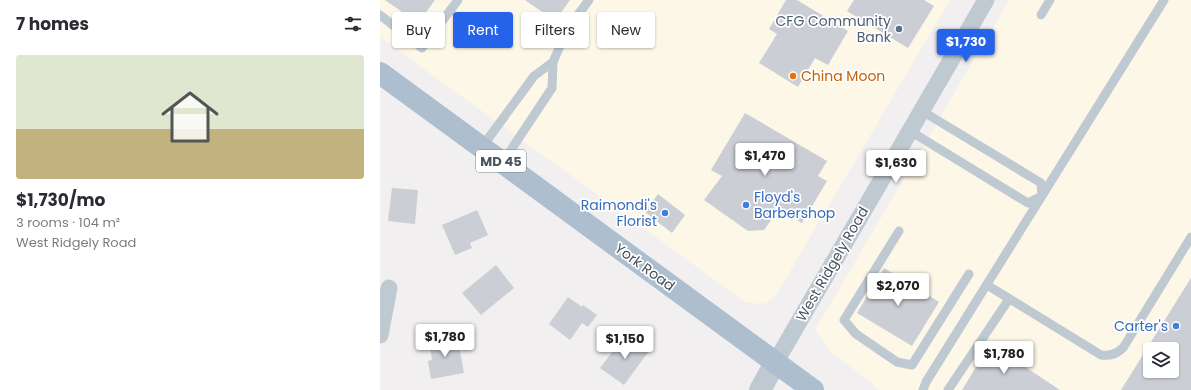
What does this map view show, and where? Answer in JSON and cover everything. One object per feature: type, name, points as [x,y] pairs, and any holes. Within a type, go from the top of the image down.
[{"type":"main road","name":"York Road","points":[[380,73],[813,390]]},
{"type":"street","name":"West Ridgely Road","points":[[775,363],[986,0]]},
{"type":"street","points":[[380,335],[389,288]]},
{"type":"street","points":[[760,390],[775,363]]},
{"type":"lane","points":[[380,15],[422,48],[458,0]]},
{"type":"lane","points":[[502,162],[552,88],[553,62],[568,28],[588,0]]},
{"type":"lane","points":[[1041,15],[1050,0]]},
{"type":"lane","points":[[923,390],[926,382],[1164,0]]},
{"type":"lane","points":[[482,147],[534,76],[553,62]]},
{"type":"lane","points":[[922,111],[1041,183],[1042,196]]},
{"type":"lane","points":[[910,131],[1028,203],[1042,196]]},
{"type":"lane","points":[[899,231],[844,320],[856,334],[897,362],[912,366],[969,274]]},
{"type":"lane","points":[[987,285],[1101,355],[1110,356],[1123,348],[1191,237]]},
{"type":"lane","points":[[948,390],[1009,299]]},
{"type":"shaded area","points":[[380,0],[950,0],[778,292],[766,303],[759,304],[745,302],[395,48],[445,48],[445,12],[392,12],[392,46],[380,37]]},
{"type":"shaded area","points":[[1009,0],[1191,0],[1191,390],[880,390],[832,353],[815,330]]},
{"type":"building","points":[[385,0],[435,0],[426,12],[402,12]]},
{"type":"building","points":[[525,0],[570,0],[561,12],[542,12]]},
{"type":"building","points":[[786,0],[797,0],[848,31],[828,65],[815,58],[798,87],[759,63],[777,34],[769,29]]},
{"type":"building","name":"CFG Community Bank","points":[[854,0],[924,0],[934,6],[908,48],[847,11]]},
{"type":"building","points":[[745,113],[827,161],[818,176],[827,181],[802,223],[779,209],[764,230],[748,231],[704,200],[722,176],[711,170]]},
{"type":"building","points":[[392,188],[418,190],[415,224],[388,221]]},
{"type":"building","name":"Raimondi's Florist","points":[[658,194],[685,215],[672,233],[645,212]]},
{"type":"building","points":[[477,210],[488,235],[470,243],[472,248],[455,255],[442,225]]},
{"type":"building","points":[[496,265],[514,288],[481,315],[462,293]]},
{"type":"building","points":[[884,268],[939,302],[912,346],[857,313]]},
{"type":"building","points":[[1191,278],[1191,390],[1121,390],[1143,355],[1143,378],[1179,378],[1179,342],[1151,342]]},
{"type":"building","points":[[568,297],[597,315],[588,327],[582,323],[570,340],[549,324]]},
{"type":"building","points":[[626,334],[649,351],[624,385],[600,368]]},
{"type":"building","points":[[457,336],[464,373],[431,379],[428,361],[432,360],[429,341]]},
{"type":"building","points":[[990,344],[1060,390],[962,390]]},
{"type":"place","name":"CFG Community Bank","points":[[899,29]]},
{"type":"place","name":"China Moon","points":[[793,76]]},
{"type":"place","name":"Floyd's Barbershop","points":[[746,205]]},
{"type":"place","name":"Raimondi's Florist","points":[[665,213]]},
{"type":"place","name":"Carter's","points":[[1176,326]]}]
